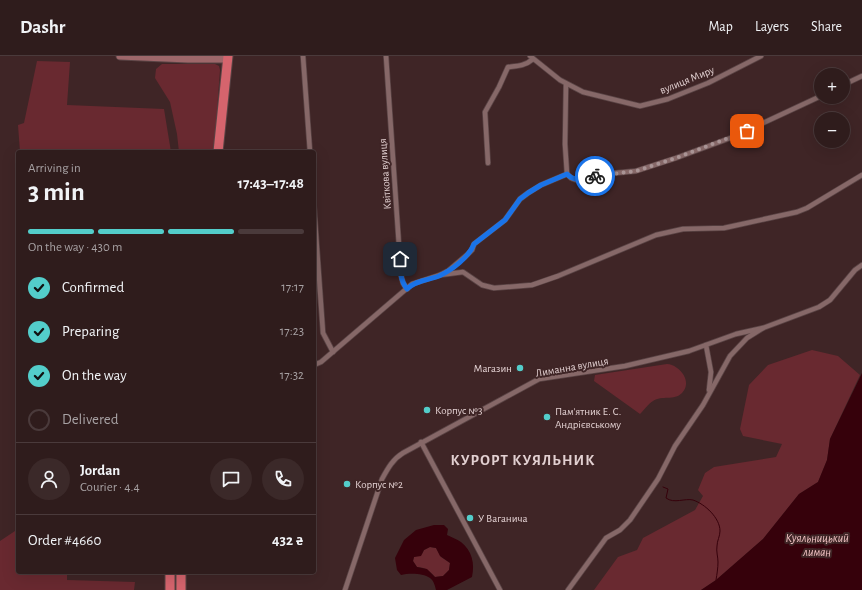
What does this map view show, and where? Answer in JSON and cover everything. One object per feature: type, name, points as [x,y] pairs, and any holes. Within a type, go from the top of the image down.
[{"type":"highway","points":[[218,150],[228,57]]},
{"type":"highway","points":[[170,574],[170,590]]},
{"type":"highway","points":[[181,574],[181,590]]},
{"type":"street","points":[[120,56],[188,59],[228,57]]},
{"type":"street","points":[[303,56],[310,150]]},
{"type":"street","name":"Квіткова вулиця","points":[[386,56],[401,274],[403,283],[410,287]]},
{"type":"street","name":"вулиця Миру","points":[[566,84],[583,92],[640,106],[668,99],[701,86],[761,56]]},
{"type":"street","points":[[488,163],[485,112],[508,67],[528,64],[531,57],[566,84],[565,144],[567,174],[576,180],[605,174],[636,171],[676,158],[733,137],[814,99]]},
{"type":"street","points":[[850,82],[862,76]]},
{"type":"street","points":[[316,365],[410,287],[440,275],[460,262],[472,250],[474,244],[505,220],[520,199],[541,185],[567,174]]},
{"type":"street","points":[[460,262],[463,272],[482,285],[494,288],[538,284],[656,235],[683,229],[724,228],[797,212],[807,208],[862,175]]},
{"type":"street","points":[[316,234],[323,333],[333,352]]},
{"type":"street","points":[[568,590],[606,538],[620,530],[630,520],[658,479],[675,446],[703,405],[730,356],[741,344],[763,328],[819,307],[830,300],[862,265]]},
{"type":"street","points":[[440,275],[463,272]]},
{"type":"street","name":"Лиманна вулиця","points":[[345,590],[378,490],[387,469],[397,456],[539,379],[625,366],[689,351],[736,334],[763,328]]},
{"type":"street","points":[[706,345],[711,372],[708,394]]},
{"type":"street","points":[[421,442],[500,590]]},
{"type":"shaded area","points":[[37,61],[70,62],[67,105],[164,109],[171,150],[20,150],[18,125],[24,123]]},
{"type":"shaded area","points":[[162,64],[215,64],[219,66],[220,70],[214,150],[179,150],[170,102],[155,78],[156,69]]},
{"type":"shaded area","points":[[812,350],[838,356],[860,375],[830,439],[827,460],[818,482],[799,494],[763,539],[716,580],[701,590],[594,590],[618,557],[637,550],[643,538],[695,510],[703,496],[698,490],[705,473],[714,467],[776,457],[782,444],[743,436],[740,429],[749,385],[768,365]]},
{"type":"shaded area","points":[[667,364],[676,367],[684,375],[686,379],[685,389],[682,393],[675,397],[660,398],[653,401],[640,414],[594,381],[595,375]]},
{"type":"shaded area","points":[[16,530],[16,574],[67,574],[67,580],[135,582],[134,590],[0,590],[0,541]]},
{"type":"shaded area","points":[[430,547],[436,548],[441,557],[450,563],[449,570],[443,576],[435,577],[427,570],[417,567],[413,561],[414,557],[422,554],[424,550]]},
{"type":"water","name":"Куяльницький лиман","points":[[862,373],[862,590],[701,590],[716,580],[763,539],[799,494],[818,482],[827,460],[830,439]]},
{"type":"water","points":[[434,525],[444,525],[448,529],[447,535],[461,542],[468,549],[473,562],[472,577],[447,590],[436,590],[434,584],[427,576],[416,574],[401,575],[397,570],[395,558],[404,540],[416,530]],"holes":[[[430,547],[436,548],[440,556],[450,563],[449,570],[443,576],[435,577],[427,569],[417,567],[413,561],[414,557],[421,556],[424,550]]]},
{"type":"waterway","points":[[663,487],[668,489],[666,498],[669,500],[693,500],[707,508],[715,517],[720,531],[717,542],[718,564],[716,580]]},
{"type":"way so far","points":[[595,176],[636,171],[676,158],[747,131]]},
{"type":"place","name":"Магазин","points":[[520,368]]},
{"type":"place","name":"Корпус №3","points":[[427,410]]},
{"type":"place","name":"Пам'ятник Е. С. Андрієвському","points":[[547,417]]},
{"type":"place","name":"Корпус №2","points":[[347,484]]},
{"type":"place","name":"У Ваганича","points":[[470,518]]},
{"type":"district","name":"КУРОРТ КУЯЛЬНИК","points":[[523,460]]},
{"type":"route","points":[[400,259],[403,283],[407,289],[412,284],[448,271],[460,262],[472,250],[474,244],[505,220],[513,211],[520,199],[541,185],[567,174],[576,180],[595,176]]}]
